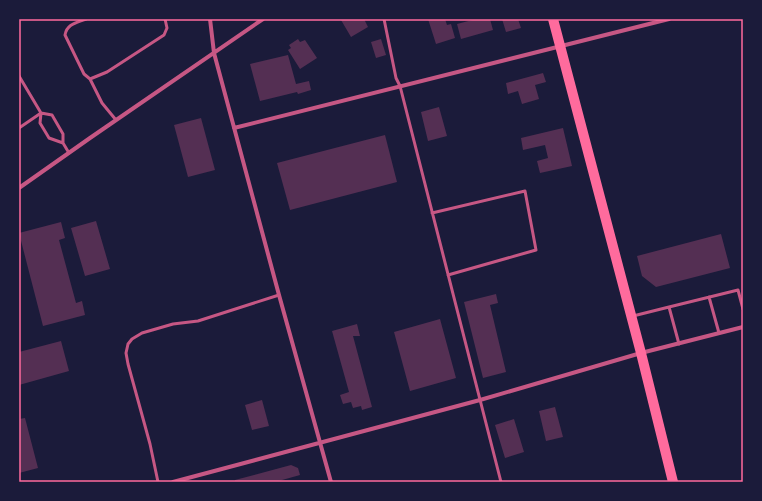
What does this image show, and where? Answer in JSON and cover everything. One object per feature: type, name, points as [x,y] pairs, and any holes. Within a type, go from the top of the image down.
[{"type":"main road","points":[[553,19],[641,353],[673,482]]},
{"type":"street","points":[[210,19],[214,53],[331,482]]},
{"type":"street","points":[[19,188],[263,19]]},
{"type":"street","points":[[234,128],[669,19]]},
{"type":"street","points":[[173,482],[480,400],[641,353],[743,327]]},
{"type":"lane","points":[[86,19],[69,26],[65,35],[84,74],[90,79],[102,103],[116,120]]},
{"type":"lane","points":[[90,79],[107,72],[164,35],[167,28],[165,19]]},
{"type":"lane","points":[[384,19],[396,78],[400,86],[502,482]]},
{"type":"lane","points":[[19,76],[41,112],[40,123],[49,138],[63,144],[69,153]]},
{"type":"lane","points":[[19,128],[41,112]]},
{"type":"lane","points":[[41,112],[52,115],[63,134],[63,144]]},
{"type":"lane","points":[[432,213],[525,191],[536,250],[448,275]]},
{"type":"lane","points":[[631,316],[738,290],[743,309]]},
{"type":"lane","points":[[158,482],[150,444],[128,364],[126,353],[128,344],[132,339],[142,333],[173,324],[198,321],[279,295]]},
{"type":"lane","points":[[709,297],[719,334]]},
{"type":"lane","points":[[669,307],[679,344]]},
{"type":"building","points":[[364,19],[368,27],[351,37],[341,20]]},
{"type":"building","points":[[428,19],[445,19],[447,25],[451,24],[455,38],[436,44]]},
{"type":"building","points":[[476,19],[490,19],[493,30],[461,39],[457,24]]},
{"type":"building","points":[[502,19],[518,19],[521,28],[506,32]]},
{"type":"building","points":[[298,39],[300,42],[305,40],[317,58],[300,69],[288,50],[291,48],[289,45]]},
{"type":"building","points":[[381,39],[386,55],[376,58],[371,42]]},
{"type":"building","points":[[288,55],[296,84],[309,81],[311,90],[260,101],[250,64]]},
{"type":"building","points":[[543,73],[546,82],[535,85],[539,99],[522,104],[518,91],[508,94],[506,83]]},
{"type":"building","points":[[439,107],[447,136],[428,141],[421,112]]},
{"type":"building","points":[[201,118],[215,170],[188,177],[174,125]]},
{"type":"building","points":[[563,128],[572,166],[540,173],[537,161],[548,158],[545,145],[523,150],[521,138]]},
{"type":"building","points":[[385,135],[397,182],[290,210],[277,163]]},
{"type":"building","points":[[96,221],[110,269],[85,276],[71,228]]},
{"type":"building","points":[[61,222],[65,238],[59,240],[76,303],[82,301],[85,315],[43,326],[19,233]]},
{"type":"building","points":[[721,234],[730,268],[656,287],[642,276],[637,256]]},
{"type":"building","points":[[496,294],[498,303],[490,305],[506,372],[483,378],[464,302]]},
{"type":"building","points":[[440,319],[456,378],[410,391],[394,332]]},
{"type":"building","points":[[357,324],[360,336],[353,336],[372,407],[362,410],[361,406],[353,408],[351,402],[343,404],[340,395],[349,392],[332,331]]},
{"type":"building","points":[[61,341],[69,371],[19,385],[19,352]]},
{"type":"building","points":[[262,400],[269,426],[252,430],[245,405]]},
{"type":"building","points":[[555,407],[563,437],[546,441],[539,411]]},
{"type":"building","points":[[25,418],[38,468],[19,473],[19,419]]},
{"type":"building","points":[[514,419],[524,452],[505,458],[495,425]]},
{"type":"building","points":[[291,465],[298,468],[300,475],[275,482],[235,482],[235,480]]}]
